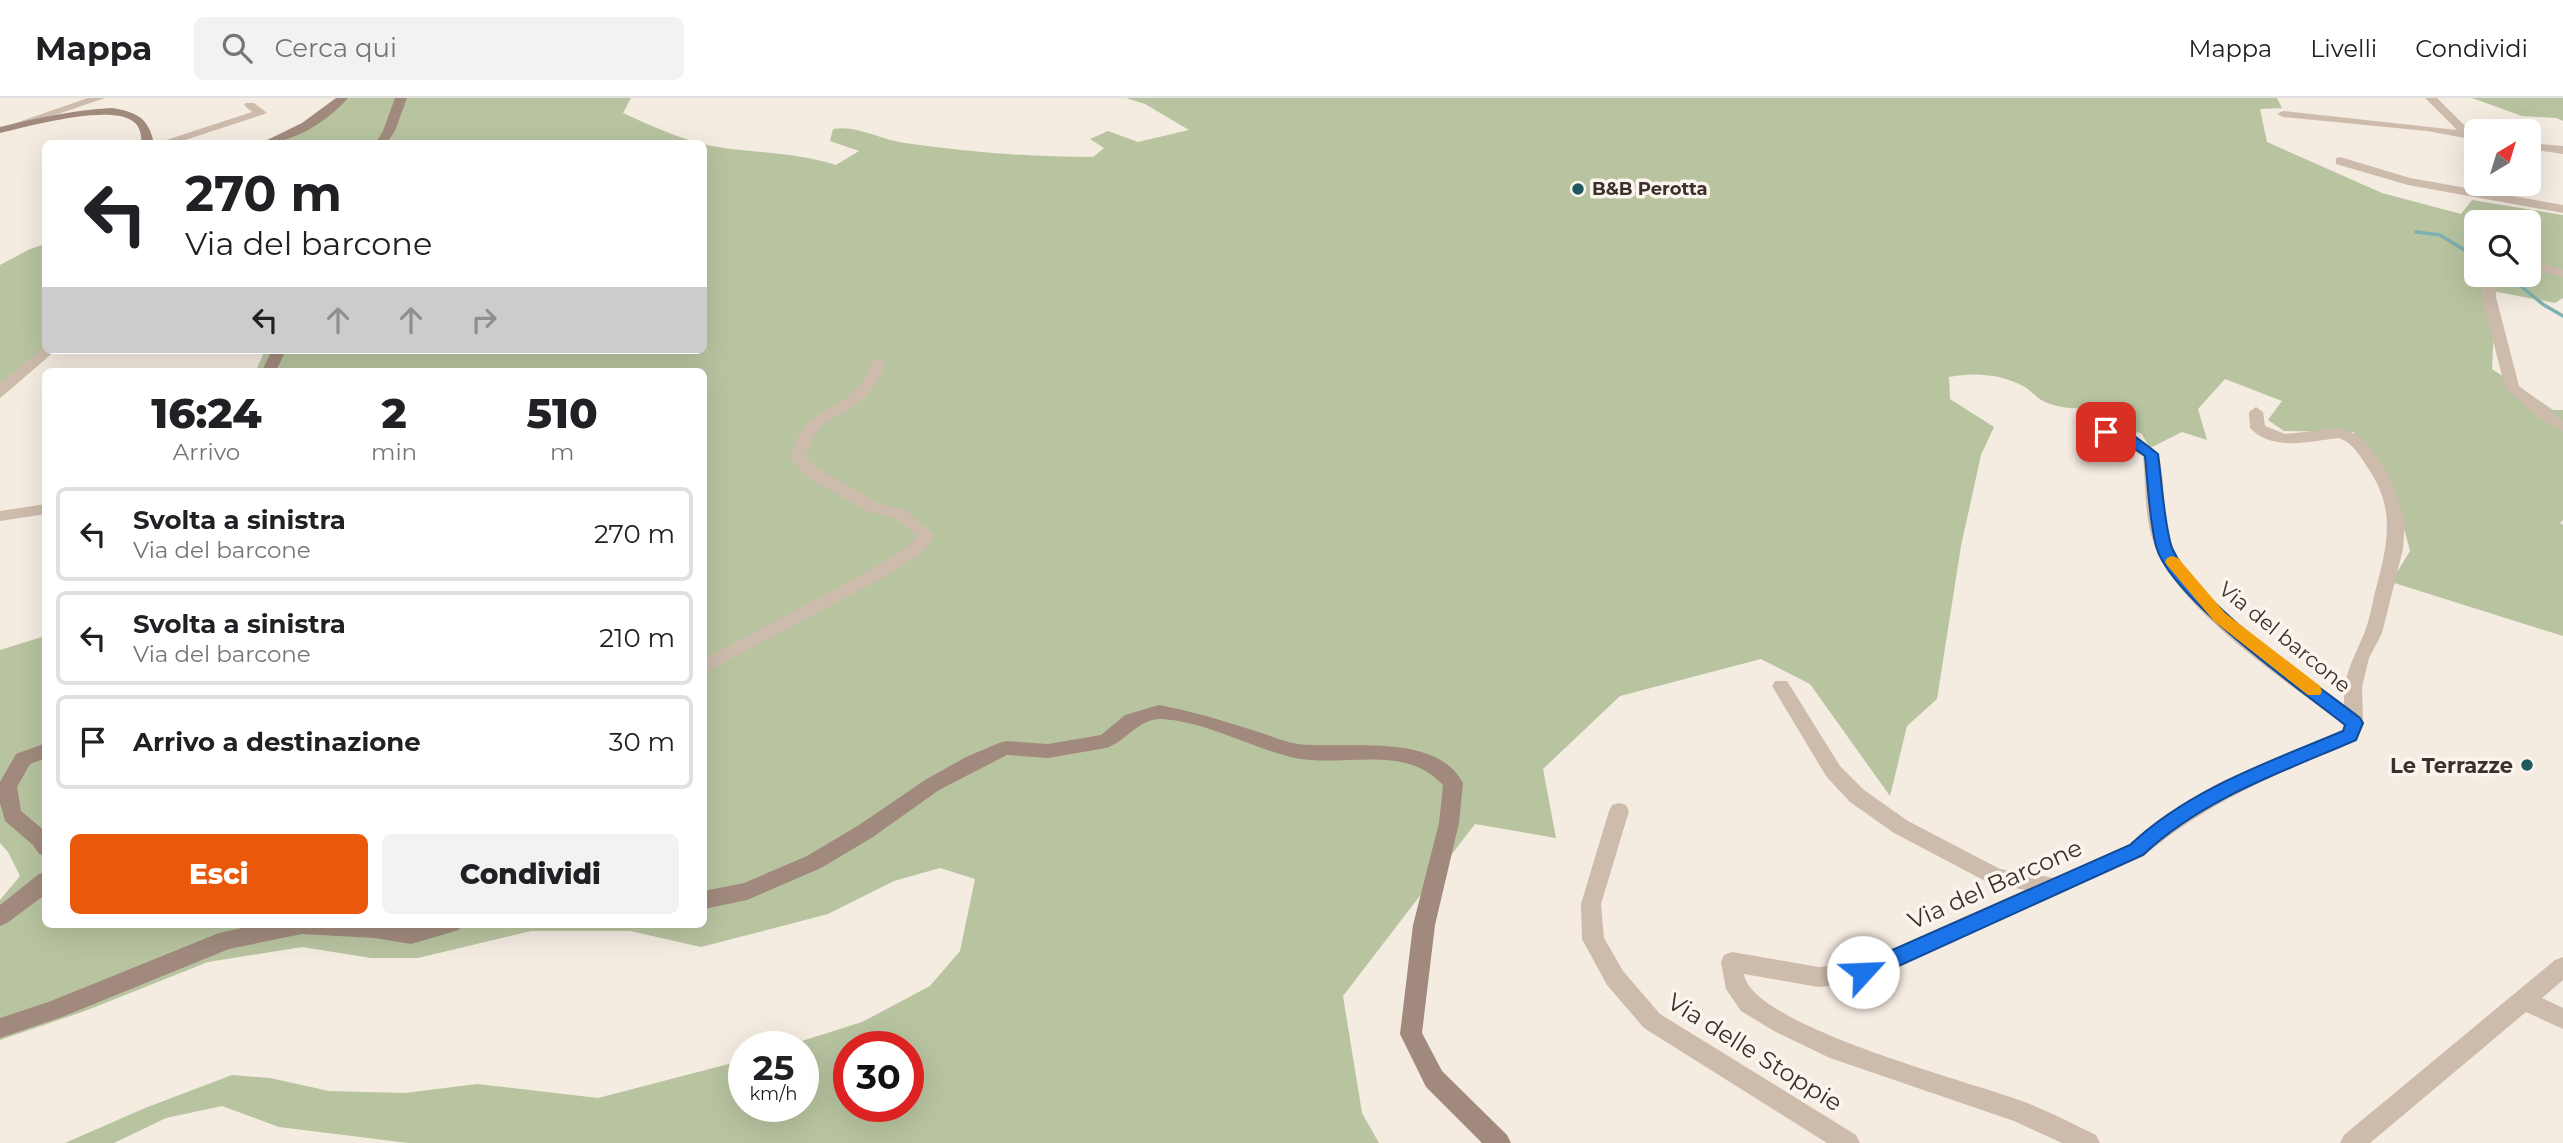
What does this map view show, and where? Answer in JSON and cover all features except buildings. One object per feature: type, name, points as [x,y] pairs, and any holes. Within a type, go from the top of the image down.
[{"type":"street","points":[[3,129],[100,98]]},
{"type":"street","points":[[272,140],[308,123],[334,107],[342,98]]},
{"type":"street","points":[[383,140],[389,131],[401,98]]},
{"type":"street","points":[[2431,98],[2464,129]]},
{"type":"street","points":[[172,140],[261,113],[250,105]]},
{"type":"street","points":[[3,129],[102,112],[125,112],[137,117],[145,128],[147,140]]},
{"type":"street","points":[[2283,114],[2464,134]]},
{"type":"street","points":[[2541,147],[2563,150]]},
{"type":"street","points":[[2340,161],[2407,181],[2563,209]]},
{"type":"street","points":[[2541,267],[2563,273]]},
{"type":"street","points":[[2541,273],[2563,279]]},
{"type":"street","points":[[2489,287],[2489,297],[2512,388],[2547,418],[2563,426]]},
{"type":"street","points":[[0,391],[43,354]]},
{"type":"street","points":[[707,665],[873,576],[917,548],[927,535],[898,513],[875,508],[814,474],[798,457],[810,425],[856,397],[869,383],[879,363]]},
{"type":"street","name":"Via del Barcone","points":[[2088,1143],[2019,1111],[1838,1051],[1782,1024],[1749,1004],[1734,982],[1732,962],[1819,977],[1863,972],[2137,850],[2157,831],[2226,788],[2350,735],[2354,723],[2353,687],[2360,658],[2373,633],[2395,549],[2397,520],[2382,476],[2362,447],[2351,437],[2340,433],[2285,439],[2274,437],[2258,428],[2256,412]]},
{"type":"street","name":"Via del barcone","points":[[2087,435],[2106,432],[2128,438],[2151,454],[2164,549],[2180,574],[2220,617],[2354,723]]},
{"type":"street","points":[[0,516],[42,510]]},
{"type":"street","points":[[1781,686],[1833,771],[1857,796],[1901,827],[1996,877],[2053,886]]},
{"type":"street","points":[[707,899],[747,891],[814,862],[972,762],[1006,748],[1048,751],[1106,741],[1132,720],[1159,712],[1192,718],[1297,751],[1393,753],[1436,765],[1453,783],[1449,822],[1424,925],[1411,1034],[1434,1079],[1499,1143]]},
{"type":"street","points":[[42,752],[23,759],[6,787],[12,815],[42,842]]},
{"type":"street","name":"Via delle Stoppie","points":[[1619,811],[1591,904],[1593,939],[1615,978],[1652,1021],[1849,1143]]},
{"type":"street","points":[[0,917],[42,886]]},
{"type":"street","points":[[0,1028],[54,1010],[227,940],[287,928]]},
{"type":"street","points":[[357,928],[411,935],[436,928]]},
{"type":"street","points":[[2352,1143],[2563,967]]},
{"type":"street","points":[[2524,1000],[2563,1019]]},
{"type":"green space","points":[[342,98],[631,98],[623,113],[689,140],[271,140],[308,123]]},
{"type":"green space","points":[[1126,98],[2277,98],[2282,108],[2260,109],[2267,142],[2382,193],[2461,214],[2464,210],[2464,287],[2541,287],[2541,211],[2563,215],[2563,298],[2555,303],[2482,289],[2494,328],[2492,369],[2553,410],[2563,410],[2563,520],[2560,523],[2563,525],[2563,636],[2391,582],[2410,551],[2398,506],[2354,432],[2284,431],[2268,420],[2282,401],[2225,379],[2198,409],[2207,440],[2182,432],[2150,448],[2141,433],[2095,424],[2094,416],[2136,416],[2126,407],[2065,407],[2042,401],[2026,388],[2006,379],[1977,374],[1949,377],[1950,399],[1994,427],[1981,455],[1961,546],[1937,699],[1907,726],[1890,796],[1810,684],[1761,659],[1620,696],[1543,769],[1556,838],[1475,824],[1343,996],[1362,1113],[1379,1143],[408,1143],[279,1127],[222,1106],[166,1118],[114,1143],[65,1143],[145,1108],[232,1075],[270,1078],[329,1091],[405,1093],[477,1084],[598,1098],[728,1064],[728,1122],[819,1122],[819,1036],[833,1031],[833,1122],[924,1122],[924,1031],[834,1031],[862,1022],[930,986],[960,951],[975,879],[940,868],[894,881],[828,914],[701,947],[630,931],[531,931],[418,958],[371,958],[302,947],[208,962],[85,1011],[0,1040],[0,900],[20,876],[8,852],[0,843],[0,650],[42,637],[42,928],[707,928],[707,368],[257,368],[263,354],[707,354],[707,145],[794,156],[836,165],[859,151],[830,141],[833,129],[842,128],[896,141],[952,149],[1093,157],[1104,148],[1090,139],[1108,131],[1138,142],[1189,130],[1145,104]]},
{"type":"green space","points":[[2472,98],[2563,98],[2563,121],[2557,118],[2522,116]]},
{"type":"green space","points":[[2472,200],[2533,210],[2464,210]]},
{"type":"green space","points":[[42,245],[42,354],[51,354],[0,398],[0,265]]},
{"type":"waterway","points":[[2416,232],[2440,235],[2464,250]]},
{"type":"waterway","points":[[2522,287],[2563,316]]},
{"type":"slow traffic","points":[[2172,562],[2220,617],[2314,691]]},
{"type":"place","name":"B&B Perotta","points":[[1578,189]]},
{"type":"place","name":"Le Terrazze","points":[[2527,765]]},
{"type":"route","points":[[1863,972],[2137,850],[2157,831],[2226,788],[2350,735],[2354,723],[2220,617],[2180,574],[2164,549],[2151,454],[2128,438],[2106,432]]}]
